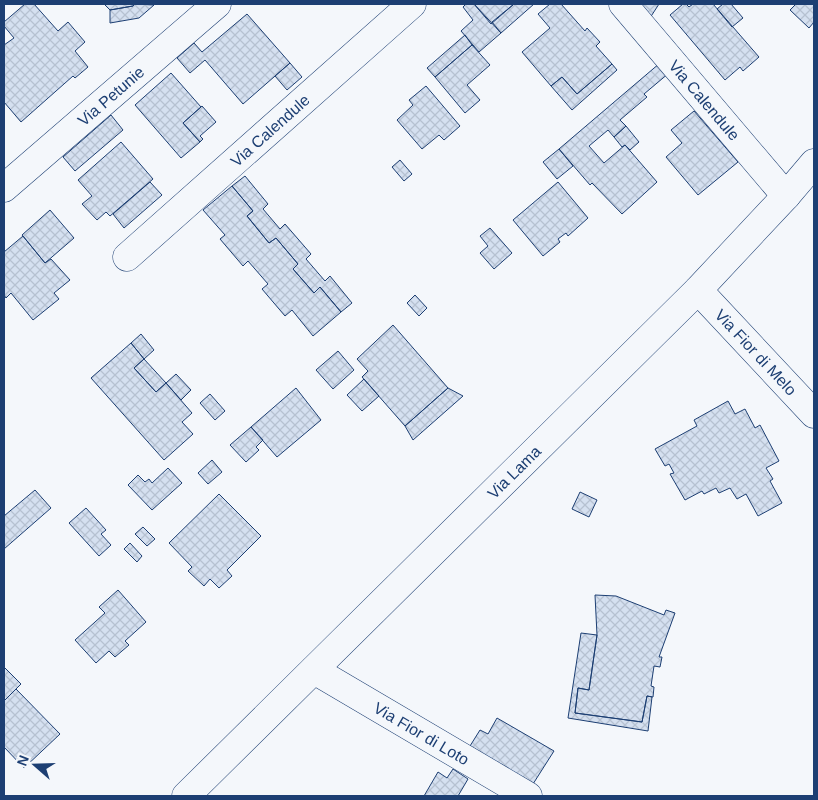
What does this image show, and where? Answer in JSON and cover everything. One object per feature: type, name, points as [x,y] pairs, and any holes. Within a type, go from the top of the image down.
[{"type":"street","name":"Via Petunie","points":[[4,188],[217,4]]},
{"type":"street","name":"Via Calendule","points":[[127,257],[412,4]]},
{"type":"street","name":"Via Calendule","points":[[623,4],[786,196]]},
{"type":"street","name":"Via Lama","points":[[186,796],[698,290],[786,196],[814,163]]},
{"type":"street","name":"Via Fior di Melo","points":[[698,290],[814,414]]},
{"type":"street","name":"Via Fior di Loto","points":[[314,670],[528,796]]},
{"type":"building","points":[[25,4],[34,4],[58,31],[68,22],[85,42],[75,51],[88,67],[75,78],[73,76],[21,122],[4,102],[4,45],[14,38],[4,26],[4,22]]},
{"type":"building","points":[[104,4],[135,4],[110,10]]},
{"type":"building","points":[[135,4],[154,5],[139,18],[110,23],[110,10]]},
{"type":"building","points":[[466,4],[474,4],[501,33],[479,52],[461,31],[473,20],[463,7]]},
{"type":"building","points":[[474,4],[514,4],[491,24]]},
{"type":"building","points":[[514,4],[534,4],[501,33],[492,22]]},
{"type":"building","points":[[550,4],[561,4],[585,31],[587,28],[600,42],[596,46],[612,64],[577,94],[562,77],[551,86],[522,52],[550,28],[538,14]]},
{"type":"building","points":[[639,4],[659,4],[648,21]]},
{"type":"building","points":[[683,4],[689,7],[693,4],[713,4],[759,57],[743,71],[740,67],[725,80],[670,15]]},
{"type":"building","points":[[723,4],[731,4],[743,18],[732,27],[717,9]]},
{"type":"building","points":[[796,4],[813,4],[814,22],[809,28],[790,10]]},
{"type":"building","points":[[247,14],[290,63],[243,104],[205,60],[190,73],[177,58],[194,43],[202,52]]},
{"type":"building","points":[[465,35],[472,45],[435,77],[427,68]]},
{"type":"building","points":[[472,45],[490,65],[467,85],[480,100],[465,113],[435,77]]},
{"type":"building","points":[[290,63],[302,77],[287,90],[275,76]]},
{"type":"building","points":[[660,63],[669,73],[644,94],[647,97],[620,120],[626,126],[614,137],[608,130],[589,146],[604,163],[625,145],[657,182],[622,214],[592,183],[590,185],[559,149]]},
{"type":"building","points":[[612,64],[617,70],[572,110],[551,86],[562,77],[577,94]]},
{"type":"building","points":[[171,73],[201,107],[183,123],[200,142],[181,158],[135,105]]},
{"type":"building","points":[[426,86],[460,126],[444,140],[439,135],[422,149],[397,120],[413,105],[409,100]]},
{"type":"building","points":[[202,106],[216,122],[200,136],[203,139],[200,142],[183,123]]},
{"type":"building","points":[[694,111],[738,162],[698,195],[666,157],[682,143],[671,130]]},
{"type":"building","points":[[111,115],[123,130],[75,171],[63,157]]},
{"type":"building","points":[[626,126],[639,142],[630,150],[625,145],[622,147],[614,137]]},
{"type":"building","points":[[121,142],[153,179],[110,216],[106,212],[97,220],[82,204],[92,196],[78,180]]},
{"type":"building","points":[[559,149],[573,166],[557,179],[543,162]]},
{"type":"building","points":[[400,160],[412,174],[404,181],[392,167]]},
{"type":"building","points":[[245,176],[268,204],[263,209],[280,229],[285,224],[311,254],[306,259],[325,281],[330,276],[352,303],[341,312],[320,287],[314,293],[293,269],[298,264],[276,238],[269,243],[247,216],[253,211],[232,186]]},
{"type":"building","points":[[150,182],[162,195],[124,228],[113,214]]},
{"type":"building","points":[[558,182],[588,218],[568,236],[566,233],[558,239],[560,242],[543,256],[513,220]]},
{"type":"building","points":[[232,186],[253,211],[247,216],[269,243],[276,238],[298,264],[293,269],[314,293],[320,287],[341,312],[313,336],[292,310],[285,316],[262,289],[268,284],[248,261],[243,266],[220,239],[225,235],[203,210]]},
{"type":"building","points":[[50,210],[74,238],[45,263],[22,235]]},
{"type":"building","points":[[490,228],[512,253],[494,269],[480,253],[488,246],[480,236]]},
{"type":"building","points":[[23,236],[45,263],[51,259],[70,280],[54,293],[59,299],[33,320],[11,293],[6,298],[4,295],[4,252]]},
{"type":"building","points":[[415,295],[427,308],[419,316],[407,303]]},
{"type":"building","points":[[393,325],[448,388],[405,426],[362,377],[368,371],[357,359]]},
{"type":"building","points":[[141,334],[154,350],[144,359],[131,343]]},
{"type":"building","points":[[131,343],[144,359],[134,368],[156,392],[166,383],[192,413],[182,422],[193,434],[164,460],[91,378]]},
{"type":"building","points":[[338,351],[354,370],[333,389],[316,370]]},
{"type":"building","points":[[144,359],[166,383],[156,392],[134,368]]},
{"type":"building","points":[[176,374],[191,390],[181,400],[166,383]]},
{"type":"building","points":[[364,379],[379,396],[362,411],[347,395]]},
{"type":"building","points":[[296,388],[321,420],[277,457],[251,427]]},
{"type":"building","points":[[448,388],[463,396],[413,440],[405,426]]},
{"type":"building","points":[[210,394],[225,411],[215,420],[200,403]]},
{"type":"building","points":[[728,401],[735,414],[745,409],[755,428],[760,425],[779,461],[766,468],[773,479],[770,481],[782,503],[758,516],[746,494],[737,499],[730,488],[719,493],[716,488],[704,494],[702,491],[685,500],[670,474],[674,473],[669,464],[665,466],[655,449],[697,426],[694,420]]},
{"type":"building","points":[[251,427],[263,440],[256,447],[259,450],[246,462],[230,445]]},
{"type":"building","points":[[212,460],[222,472],[208,484],[198,473]]},
{"type":"building","points":[[168,468],[182,483],[152,510],[128,485],[138,475],[145,482],[149,479],[152,483]]},
{"type":"building","points":[[35,490],[51,508],[4,549],[4,516]]},
{"type":"building","points":[[580,492],[597,500],[589,517],[572,509]]},
{"type":"building","points":[[219,494],[261,536],[227,570],[232,576],[219,588],[210,579],[204,586],[188,571],[192,567],[169,543]]},
{"type":"building","points":[[86,508],[106,530],[101,534],[111,545],[99,556],[69,523]]},
{"type":"building","points":[[143,527],[155,539],[147,546],[135,534]]},
{"type":"building","points":[[130,543],[142,556],[137,562],[124,549]]},
{"type":"building","points":[[118,590],[146,622],[125,641],[129,645],[115,657],[109,651],[96,663],[75,640],[105,613],[99,607]]},
{"type":"building","points":[[595,595],[616,596],[664,615],[666,610],[675,613],[659,657],[662,657],[660,667],[654,666],[651,686],[654,687],[653,697],[647,696],[642,722],[575,713],[578,688],[589,690],[597,635]]},
{"type":"building","points":[[581,633],[597,635],[589,690],[578,688],[575,713],[642,722],[647,696],[652,697],[648,731],[568,718]]},
{"type":"building","points":[[4,667],[21,684],[4,701]]},
{"type":"building","points":[[16,689],[60,734],[24,768],[4,747],[4,701]]},
{"type":"building","points":[[497,718],[554,751],[533,784],[470,746],[480,730],[488,734]]},
{"type":"building","points":[[453,769],[468,779],[458,796],[424,796],[438,772],[447,778]]}]
